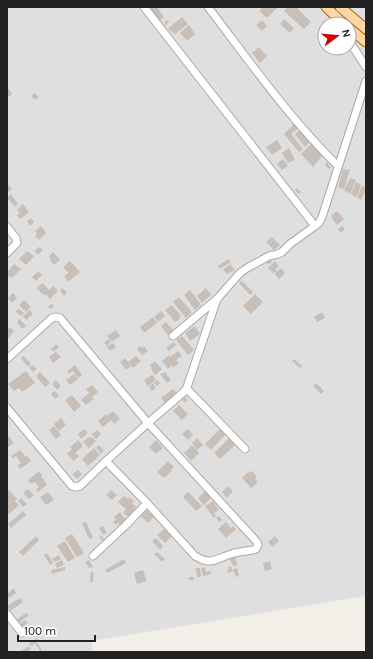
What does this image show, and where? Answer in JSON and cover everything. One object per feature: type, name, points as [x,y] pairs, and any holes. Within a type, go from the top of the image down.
[{"type":"main road","points":[[326,7],[336,16]]},
{"type":"main road","points":[[340,7],[366,29]]},
{"type":"main road","points":[[357,35],[366,42]]},
{"type":"street","points":[[144,7],[315,226]]},
{"type":"street","points":[[208,7],[283,106],[318,146],[338,166]]},
{"type":"street","points":[[357,53],[366,67]]},
{"type":"street","points":[[173,336],[216,298],[243,270],[269,256],[282,252],[290,244],[319,223],[366,81]]},
{"type":"street","points":[[7,226],[17,240],[17,243],[7,253]]},
{"type":"street","points":[[7,408],[72,486],[80,486],[186,390],[216,298]]},
{"type":"street","points":[[7,359],[52,318],[60,318],[148,423],[257,542],[258,545],[256,549],[231,554],[209,562],[195,556],[147,503],[106,461]]},
{"type":"street","points":[[186,390],[188,390],[245,449]]},
{"type":"street","points":[[93,556],[126,526],[147,503]]},
{"type":"street","points":[[7,614],[22,633]]},
{"type":"shaded area","points":[[7,7],[366,7],[366,596],[91,641],[93,652],[7,652]]},
{"type":"building","points":[[149,7],[157,7],[164,17],[160,21]]},
{"type":"building","points":[[263,7],[278,7],[267,18],[259,11]]},
{"type":"building","points":[[288,7],[296,7],[311,22],[304,29],[284,11]]},
{"type":"building","points":[[182,17],[188,24],[175,34],[168,29]]},
{"type":"building","points":[[284,19],[294,28],[290,33],[280,24]]},
{"type":"building","points":[[167,20],[169,22],[165,26],[163,25],[165,24],[165,21]]},
{"type":"building","points":[[262,20],[267,26],[262,31],[256,25]]},
{"type":"building","points":[[189,25],[195,34],[187,41],[180,33]]},
{"type":"building","points":[[259,47],[267,56],[260,63],[252,53]]},
{"type":"building","points":[[7,87],[12,94],[9,97],[7,94]]},
{"type":"building","points":[[34,93],[39,97],[35,100],[31,96]]},
{"type":"building","points":[[294,124],[298,128],[291,134],[303,149],[299,152],[284,134]]},
{"type":"building","points":[[300,130],[310,142],[305,147],[295,134]]},
{"type":"building","points":[[277,140],[282,148],[272,155],[266,147]]},
{"type":"building","points":[[311,144],[322,156],[313,167],[301,154]]},
{"type":"building","points":[[289,148],[295,160],[288,163],[282,153]]},
{"type":"building","points":[[283,159],[288,166],[282,170],[277,164]]},
{"type":"building","points":[[327,162],[331,168],[329,169],[325,165]]},
{"type":"building","points":[[343,169],[350,170],[344,189],[338,187]]},
{"type":"building","points":[[350,178],[356,180],[350,194],[344,190]]},
{"type":"building","points":[[356,182],[361,185],[356,198],[351,194]]},
{"type":"building","points":[[7,184],[12,189],[7,193]]},
{"type":"building","points":[[362,185],[366,188],[366,190],[361,200],[357,198]]},
{"type":"building","points":[[297,188],[301,192],[298,194],[295,190]]},
{"type":"building","points":[[11,194],[18,204],[15,207],[7,198]]},
{"type":"building","points":[[23,204],[29,212],[20,219],[17,215],[20,213],[17,210]]},
{"type":"building","points":[[337,211],[344,219],[337,225],[331,216]]},
{"type":"building","points":[[31,218],[34,222],[30,226],[27,221]]},
{"type":"building","points":[[41,226],[46,233],[39,240],[35,236],[37,234],[35,231]]},
{"type":"building","points":[[342,226],[345,229],[341,233],[338,229]]},
{"type":"building","points":[[272,237],[280,245],[274,250],[266,242]]},
{"type":"building","points":[[39,247],[43,250],[38,255],[34,251]]},
{"type":"building","points":[[27,251],[34,256],[26,265],[19,259]]},
{"type":"building","points":[[53,252],[60,260],[54,265],[50,261],[49,256]]},
{"type":"building","points":[[228,259],[231,262],[220,269],[218,266]]},
{"type":"building","points":[[271,260],[272,262],[268,265],[266,262]]},
{"type":"building","points":[[70,261],[80,272],[68,282],[64,276],[69,273],[63,267]]},
{"type":"building","points":[[275,261],[279,266],[275,269],[277,272],[281,268],[285,273],[279,279],[275,274],[276,273],[273,273],[268,268]]},
{"type":"building","points":[[14,264],[21,269],[12,278],[7,275],[7,272]]},
{"type":"building","points":[[230,264],[235,270],[227,274],[223,270]]},
{"type":"building","points":[[38,271],[42,275],[36,281],[32,277]]},
{"type":"building","points":[[242,281],[253,292],[250,295],[239,283]]},
{"type":"building","points":[[43,283],[49,290],[53,286],[58,291],[50,299],[46,294],[45,296],[36,288]]},
{"type":"building","points":[[62,288],[67,292],[64,296],[60,290]]},
{"type":"building","points":[[206,288],[211,295],[202,303],[197,296]]},
{"type":"building","points":[[190,290],[201,305],[195,310],[184,295]]},
{"type":"building","points":[[13,293],[17,298],[12,303],[8,298]]},
{"type":"building","points":[[255,294],[263,302],[251,314],[243,306]]},
{"type":"building","points":[[179,297],[192,312],[186,318],[173,302]]},
{"type":"building","points":[[24,300],[31,307],[26,312],[19,305]]},
{"type":"building","points":[[52,304],[54,306],[51,309],[48,307]]},
{"type":"building","points":[[172,305],[181,316],[179,318],[180,319],[175,322],[165,310]]},
{"type":"building","points":[[19,309],[24,313],[21,316],[15,311]]},
{"type":"building","points":[[30,310],[33,314],[26,320],[23,316]]},
{"type":"building","points":[[161,311],[165,316],[158,322],[154,317]]},
{"type":"building","points":[[322,312],[325,318],[317,322],[314,317]]},
{"type":"building","points":[[153,317],[157,323],[144,333],[140,327]]},
{"type":"building","points":[[20,319],[26,326],[22,329],[17,322]]},
{"type":"building","points":[[166,322],[173,330],[168,335],[161,326]]},
{"type":"building","points":[[195,326],[200,334],[190,341],[185,333]]},
{"type":"building","points":[[10,327],[14,331],[7,340],[7,330]]},
{"type":"building","points":[[116,330],[120,336],[112,342],[107,336]]},
{"type":"building","points":[[182,336],[194,350],[188,355],[176,340]]},
{"type":"building","points":[[108,339],[111,342],[107,346],[104,343]]},
{"type":"building","points":[[174,342],[176,345],[169,351],[166,348]]},
{"type":"building","points":[[113,343],[116,347],[110,351],[107,347]]},
{"type":"building","points":[[56,344],[59,347],[55,351],[52,351],[51,349]]},
{"type":"building","points":[[140,346],[142,348],[144,346],[148,351],[142,355],[137,349]]},
{"type":"building","points":[[178,351],[182,356],[176,360],[179,363],[173,368],[172,365],[168,369],[162,361],[169,355],[170,357]]},
{"type":"building","points":[[56,352],[61,357],[53,363],[49,357]]},
{"type":"building","points":[[24,356],[31,364],[28,367],[21,358]]},
{"type":"building","points":[[136,356],[141,361],[133,368],[128,362]]},
{"type":"building","points":[[125,358],[131,366],[126,370],[120,362]]},
{"type":"building","points":[[294,359],[302,366],[300,368],[292,361]]},
{"type":"building","points":[[155,361],[162,369],[155,375],[150,365]]},
{"type":"building","points":[[33,365],[37,369],[33,372],[29,368]]},
{"type":"building","points":[[75,365],[82,375],[78,378],[73,371],[69,374],[67,371]]},
{"type":"building","points":[[26,371],[35,383],[22,392],[19,388],[14,391],[8,384]]},
{"type":"building","points":[[40,372],[50,383],[45,387],[36,376]]},
{"type":"building","points":[[165,372],[171,380],[167,383],[160,374]]},
{"type":"building","points":[[74,374],[78,379],[70,385],[66,380]]},
{"type":"building","points":[[152,375],[156,380],[148,386],[144,380]]},
{"type":"building","points":[[56,380],[61,386],[57,390],[52,384]]},
{"type":"building","points":[[157,380],[160,383],[157,386],[154,383]]},
{"type":"building","points":[[153,383],[156,388],[152,391],[149,387]]},
{"type":"building","points":[[316,383],[324,391],[321,394],[313,386]]},
{"type":"building","points":[[92,385],[98,392],[92,397],[94,399],[86,405],[81,400],[89,393],[86,389]]},
{"type":"building","points":[[173,389],[176,393],[165,403],[161,398]]},
{"type":"building","points":[[55,391],[59,396],[55,399],[51,394]]},
{"type":"building","points":[[72,395],[81,406],[74,412],[65,400]]},
{"type":"building","points":[[185,397],[188,400],[185,403],[182,400]]},
{"type":"building","points":[[179,405],[188,414],[182,420],[173,411]]},
{"type":"building","points":[[113,411],[120,419],[114,424],[111,420],[103,427],[98,421],[106,414],[107,416]]},
{"type":"building","points":[[61,418],[66,425],[59,431],[54,424]]},
{"type":"building","points":[[54,426],[61,435],[56,439],[49,430]]},
{"type":"building","points":[[84,429],[88,433],[81,439],[78,434]]},
{"type":"building","points":[[188,429],[193,435],[188,440],[182,434]]},
{"type":"building","points":[[220,429],[225,435],[211,450],[205,444]]},
{"type":"building","points":[[97,430],[101,434],[96,439],[92,434]]},
{"type":"building","points":[[7,434],[14,443],[7,448]]},
{"type":"building","points":[[88,437],[92,437],[96,441],[89,448],[83,442]]},
{"type":"building","points":[[197,438],[203,445],[197,450],[192,443]]},
{"type":"building","points":[[229,438],[235,445],[220,459],[214,453]]},
{"type":"building","points":[[78,440],[83,446],[75,453],[79,456],[74,461],[67,454],[72,449],[70,447]]},
{"type":"building","points":[[156,440],[163,448],[156,454],[149,447]]},
{"type":"building","points":[[99,445],[104,451],[101,454],[96,448]]},
{"type":"building","points":[[192,445],[199,453],[191,461],[184,453]]},
{"type":"building","points":[[94,448],[100,455],[88,466],[82,459]]},
{"type":"building","points":[[20,450],[31,461],[20,469],[18,465],[21,463],[16,456],[13,458],[11,456]]},
{"type":"building","points":[[168,461],[174,467],[171,470],[172,471],[164,478],[157,472]]},
{"type":"building","points":[[78,470],[82,474],[77,479],[72,474]]},
{"type":"building","points":[[39,471],[47,485],[38,492],[36,489],[39,487],[35,482],[31,484],[28,480]]},
{"type":"building","points":[[249,471],[250,473],[252,471],[257,477],[255,479],[258,482],[251,488],[242,478]]},
{"type":"building","points":[[228,486],[233,491],[227,498],[222,492]]},
{"type":"building","points":[[28,489],[34,495],[29,499],[23,493]]},
{"type":"building","points":[[9,490],[17,499],[15,501],[19,505],[9,514],[7,512],[7,493]]},
{"type":"building","points":[[111,490],[117,495],[112,500],[106,495]]},
{"type":"building","points":[[206,490],[212,497],[204,505],[198,498]]},
{"type":"building","points":[[48,492],[54,500],[46,505],[40,497]]},
{"type":"building","points":[[188,492],[202,506],[196,511],[183,497]]},
{"type":"building","points":[[124,496],[128,499],[129,497],[134,501],[132,503],[136,507],[128,517],[123,513],[126,509],[118,502]]},
{"type":"building","points":[[21,498],[27,504],[23,507],[18,501]]},
{"type":"building","points":[[213,501],[219,510],[214,513],[216,516],[214,518],[205,506]]},
{"type":"building","points":[[147,510],[154,517],[148,523],[141,516]]},
{"type":"building","points":[[23,511],[26,515],[11,528],[8,524]]},
{"type":"building","points":[[120,512],[126,520],[120,525],[118,523],[116,525],[113,522],[116,520],[114,517]]},
{"type":"building","points":[[219,516],[222,520],[219,522],[216,518]]},
{"type":"building","points":[[86,522],[93,538],[89,539],[82,523]]},
{"type":"building","points":[[226,522],[231,528],[233,526],[236,529],[226,538],[218,529]]},
{"type":"building","points":[[103,526],[107,533],[103,535],[99,528]]},
{"type":"building","points":[[165,528],[172,536],[165,543],[157,535]]},
{"type":"building","points":[[72,534],[84,553],[77,557],[65,538]]},
{"type":"building","points":[[101,535],[104,540],[102,541],[99,536]]},
{"type":"building","points":[[36,536],[39,540],[23,556],[19,552]]},
{"type":"building","points":[[275,536],[279,541],[272,547],[268,542]]},
{"type":"building","points":[[156,538],[163,546],[160,550],[152,541]]},
{"type":"building","points":[[65,541],[75,558],[68,562],[57,546]]},
{"type":"building","points":[[157,552],[165,559],[162,562],[154,554]]},
{"type":"building","points":[[47,553],[53,563],[50,565],[44,555]]},
{"type":"building","points":[[234,554],[238,565],[233,566],[229,556]]},
{"type":"building","points":[[59,555],[61,559],[54,562],[52,559]]},
{"type":"building","points":[[124,559],[126,563],[107,573],[105,570]]},
{"type":"building","points":[[62,560],[64,565],[57,568],[55,563]]},
{"type":"building","points":[[89,560],[93,567],[89,568],[85,562]]},
{"type":"building","points":[[270,561],[272,569],[265,571],[263,563]]},
{"type":"building","points":[[231,566],[233,571],[228,573],[228,567]]},
{"type":"building","points":[[65,567],[65,570],[52,574],[51,570]]},
{"type":"building","points":[[205,567],[206,572],[211,571],[211,574],[203,576],[201,568]]},
{"type":"building","points":[[196,568],[200,568],[201,577],[197,577]]},
{"type":"building","points":[[237,568],[239,576],[236,577],[233,569]]},
{"type":"building","points":[[143,570],[147,581],[137,584],[134,573]]},
{"type":"building","points":[[91,572],[94,573],[93,582],[90,582]]},
{"type":"building","points":[[189,577],[194,577],[194,580],[189,580]]},
{"type":"building","points":[[14,588],[16,593],[9,598],[7,594]]},
{"type":"building","points":[[20,598],[23,602],[10,611],[7,606]]},
{"type":"building","points":[[26,613],[29,615],[19,623],[16,620]]},
{"type":"building","points":[[25,620],[28,623],[22,628],[19,625]]},
{"type":"building","points":[[37,638],[39,641],[32,645],[32,647],[29,643]]},
{"type":"building","points":[[38,643],[42,651],[40,652],[35,644]]},
{"type":"building","points":[[29,646],[31,649],[26,652],[20,652]]}]
